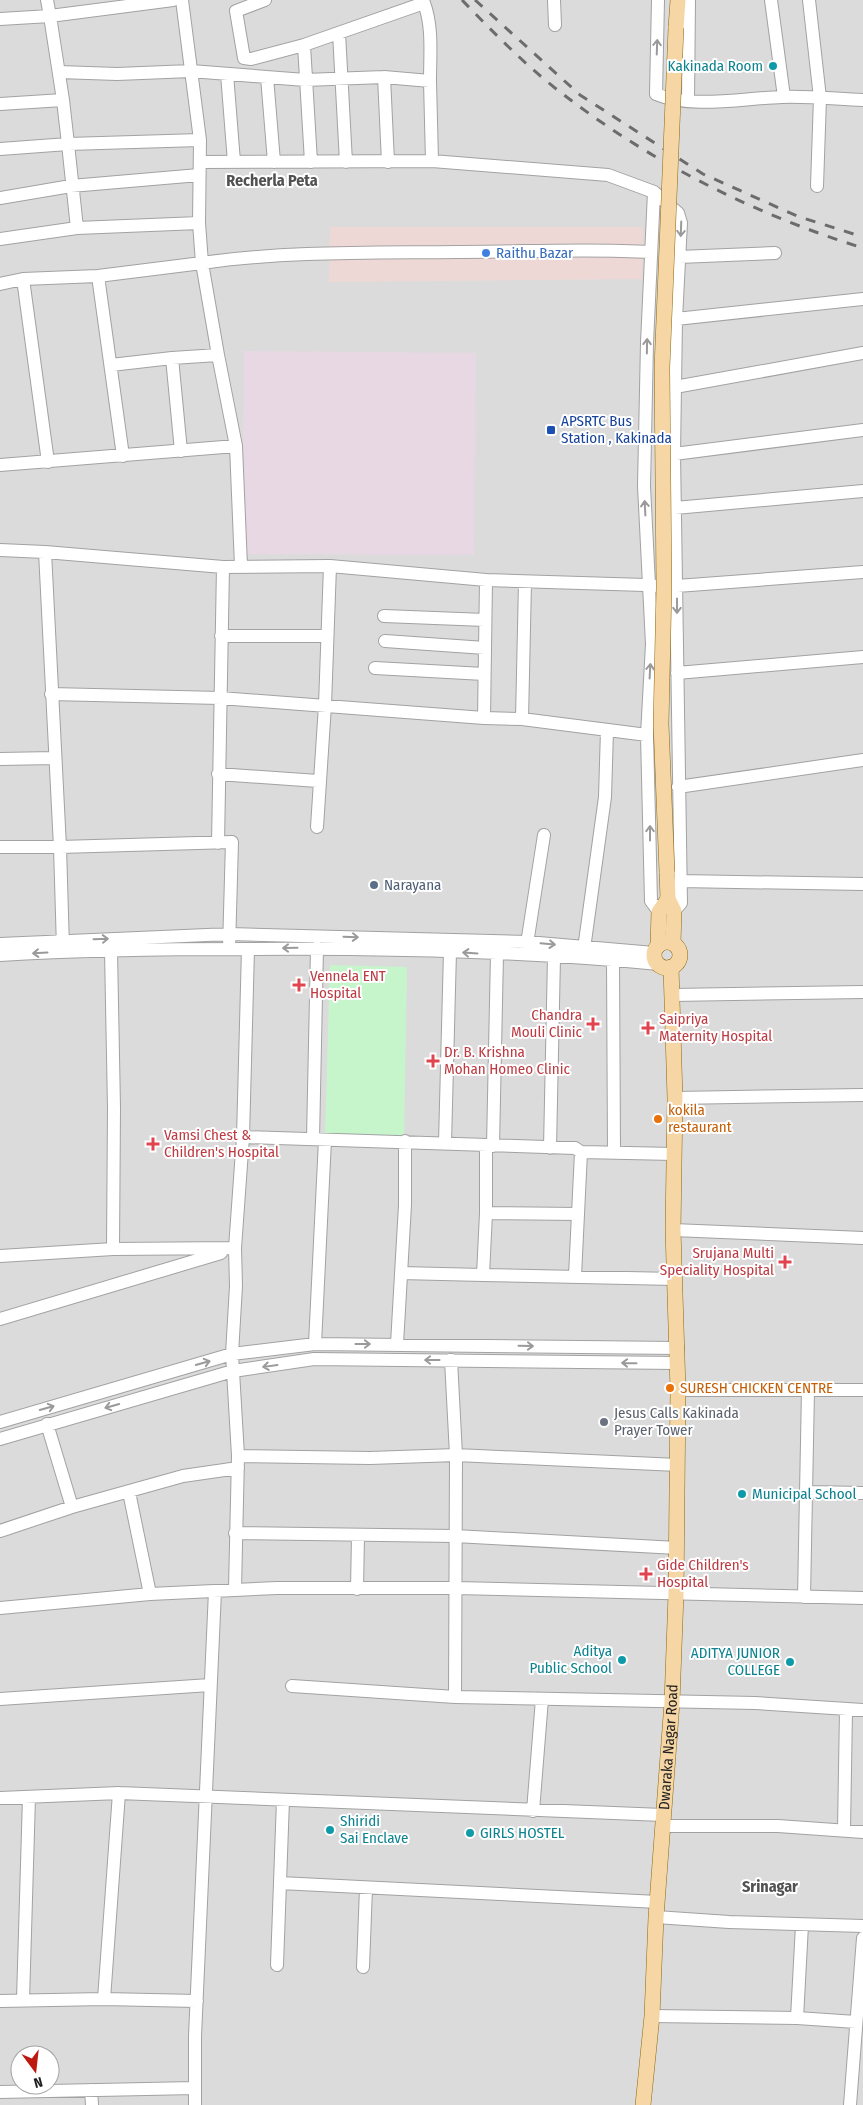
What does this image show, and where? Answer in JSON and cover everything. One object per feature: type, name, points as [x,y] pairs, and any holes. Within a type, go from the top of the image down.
[{"type":"main road","points":[[660,957],[678,962],[680,953],[673,943],[667,872],[661,724],[664,587],[662,368],[678,0]]},
{"type":"main road","points":[[660,957],[659,912],[671,905]]},
{"type":"main road","points":[[660,957],[665,942],[673,943]]},
{"type":"main road","name":"Dwaraka Nagar Road","points":[[643,2105],[652,2016],[656,1917],[672,1702],[677,1548],[678,1356],[673,1230],[675,1098],[672,995],[660,957]]},
{"type":"street","points":[[47,0],[64,100],[77,228]]},
{"type":"street","points":[[0,20],[50,16],[90,5],[173,0]]},
{"type":"street","points":[[182,0],[200,140],[199,223],[202,263],[236,446],[241,566]]},
{"type":"street","points":[[264,0],[235,5],[244,58],[251,59],[304,45],[424,3],[428,13],[430,37],[432,161]]},
{"type":"street","points":[[554,0],[555,24]]},
{"type":"street","points":[[658,0],[656,94],[665,98],[688,101],[784,97],[863,100]]},
{"type":"street","points":[[688,101],[689,0]]},
{"type":"street","points":[[771,0],[784,97]]},
{"type":"street","points":[[809,0],[820,98],[817,186]]},
{"type":"street","points":[[339,33],[346,162]]},
{"type":"street","points":[[304,45],[311,162]]},
{"type":"street","points":[[59,72],[117,74],[192,71],[305,80],[384,77],[430,81]]},
{"type":"street","points":[[227,74],[234,162]]},
{"type":"street","points":[[267,77],[274,162]]},
{"type":"street","points":[[384,77],[388,162]]},
{"type":"street","points":[[0,104],[64,100]]},
{"type":"street","points":[[0,149],[68,144],[200,140]]},
{"type":"street","points":[[0,198],[72,186],[200,169],[234,162],[432,161],[608,175],[649,189],[678,213],[681,219],[676,319],[674,454],[681,903],[671,905]]},
{"type":"street","points":[[649,189],[651,252],[644,486],[652,644],[647,734],[651,901],[659,912]]},
{"type":"street","points":[[0,239],[77,228],[199,223]]},
{"type":"street","points":[[0,284],[24,279],[98,276],[240,258],[392,252],[606,250],[651,252]]},
{"type":"street","points":[[679,257],[775,253]]},
{"type":"street","points":[[98,276],[123,456]]},
{"type":"street","points":[[24,279],[48,462]]},
{"type":"street","points":[[676,319],[863,299]]},
{"type":"street","points":[[675,387],[863,353]]},
{"type":"street","points":[[111,365],[218,355]]},
{"type":"street","points":[[172,358],[180,451]]},
{"type":"street","points":[[674,454],[863,430]]},
{"type":"street","points":[[0,465],[236,446]]},
{"type":"street","points":[[675,508],[863,491]]},
{"type":"street","points":[[0,550],[223,567],[330,566],[486,580],[649,586],[677,586],[863,572]]},
{"type":"street","points":[[45,552],[60,847],[63,946]]},
{"type":"street","points":[[317,826],[318,781],[325,705],[330,566]]},
{"type":"street","points":[[218,843],[223,567]]},
{"type":"street","points":[[484,718],[486,580]]},
{"type":"street","points":[[522,719],[525,582]]},
{"type":"street","points":[[384,616],[485,620]]},
{"type":"street","points":[[221,636],[328,636]]},
{"type":"street","points":[[385,641],[485,648]]},
{"type":"street","points":[[677,673],[863,656]]},
{"type":"street","points":[[375,668],[484,674]]},
{"type":"street","points":[[51,694],[220,698],[325,705],[484,718],[522,719],[647,734]]},
{"type":"street","points":[[584,953],[605,797],[607,730]]},
{"type":"street","points":[[0,758],[54,758]]},
{"type":"street","points":[[678,787],[863,760]]},
{"type":"street","points":[[218,774],[318,781]]},
{"type":"street","points":[[526,949],[544,835]]},
{"type":"street","points":[[0,847],[232,842],[229,948]]},
{"type":"street","points":[[680,881],[863,884]]},
{"type":"street","points":[[0,955],[63,946],[230,934],[660,957]]},
{"type":"street","points":[[0,944],[63,946],[111,951],[317,948],[497,954],[526,949],[554,957],[584,953],[613,960],[660,957]]},
{"type":"street","points":[[315,1344],[319,1140],[317,948]]},
{"type":"street","points":[[235,1590],[238,1462],[232,1354],[248,949]]},
{"type":"street","points":[[111,951],[114,1108],[113,1249]]},
{"type":"street","points":[[445,1143],[450,951]]},
{"type":"street","points":[[482,1275],[490,1146],[497,954]]},
{"type":"street","points":[[550,1148],[554,957]]},
{"type":"street","points":[[613,960],[614,1152]]},
{"type":"street","points":[[672,995],[863,992]]},
{"type":"street","points":[[675,1098],[863,1096]]},
{"type":"street","points":[[242,1137],[405,1141],[575,1148],[581,1152],[674,1154]]},
{"type":"street","points":[[397,1344],[405,1205],[405,1141]]},
{"type":"street","points":[[575,1276],[581,1152]]},
{"type":"street","points":[[486,1213],[578,1214]]},
{"type":"street","points":[[673,1230],[863,1238]]},
{"type":"street","points":[[0,1256],[113,1249],[235,1248]]},
{"type":"street","points":[[0,1319],[235,1248]]},
{"type":"street","points":[[401,1274],[675,1279]]},
{"type":"street","points":[[0,1422],[232,1354],[315,1344],[397,1344],[678,1356]]},
{"type":"street","points":[[0,1439],[233,1372],[314,1359],[451,1360],[678,1356]]},
{"type":"street","points":[[451,1360],[456,1455],[456,1696]]},
{"type":"street","points":[[678,1390],[863,1390]]},
{"type":"street","points":[[804,1597],[808,1390]]},
{"type":"street","points":[[47,1424],[72,1507]]},
{"type":"street","points":[[0,1532],[72,1507],[238,1462],[456,1455],[678,1466]]},
{"type":"street","points":[[130,1492],[150,1594]]},
{"type":"street","points":[[806,1492],[863,1493]]},
{"type":"street","points":[[235,1532],[358,1536],[455,1536],[677,1548]]},
{"type":"street","points":[[357,1589],[358,1536]]},
{"type":"street","points":[[0,1608],[150,1594],[235,1590],[456,1588],[863,1598]]},
{"type":"street","points":[[195,2105],[197,2001],[215,1591]]},
{"type":"street","points":[[0,1699],[210,1685]]},
{"type":"street","points":[[292,1686],[456,1696],[754,1703],[863,1710]]},
{"type":"street","points":[[533,1811],[542,1699]]},
{"type":"street","points":[[844,1829],[846,1710]]},
{"type":"street","points":[[104,1999],[119,1793]]},
{"type":"street","points":[[0,1798],[119,1793],[533,1811],[844,1829],[863,1832]]},
{"type":"street","points":[[23,2000],[29,1797]]},
{"type":"street","points":[[276,1965],[283,1800]]},
{"type":"street","points":[[280,1883],[658,1902]]},
{"type":"street","points":[[363,1968],[366,1888]]},
{"type":"street","points":[[656,1917],[802,1925],[863,1926]]},
{"type":"street","points":[[798,2018],[802,1925]]},
{"type":"street","points":[[850,2105],[863,1938]]},
{"type":"street","points":[[0,2001],[104,1999],[197,2001]]},
{"type":"street","points":[[652,2016],[798,2018],[856,2022]]},
{"type":"street","points":[[0,2092],[195,2088]]},
{"type":"street","points":[[91,2090],[92,2105]]},
{"type":"shaded area","points":[[0,0],[863,0],[863,2105],[0,2105]]},
{"type":"shaded area","name":"Raithu Bazar","points":[[330,227],[643,227],[642,279],[329,282]]},
{"type":"shaded area","points":[[244,351],[476,353],[474,555],[242,554]]},
{"type":"green space","points":[[330,965],[407,967],[404,1139],[325,1136]]},
{"type":"railway","points":[[462,0],[540,76],[568,98],[636,145],[709,186],[746,204],[824,235],[863,248]]},
{"type":"railway","points":[[475,0],[580,95],[703,174],[797,216],[863,237]]},
{"type":"place","name":"Kakinada Room","points":[[773,66]]},
{"type":"place","name":"Raithu Bazar","points":[[486,253]]},
{"type":"place","name":"APSRTC Bus Station , Kakinada","points":[[551,430]]},
{"type":"place","name":"Narayana","points":[[374,885]]},
{"type":"place","name":"Vennela ENT Hospital","points":[[299,985]]},
{"type":"place","name":"Chandra Mouli Clinic","points":[[593,1024]]},
{"type":"place","name":"Saipriya Maternity Hospital","points":[[648,1028]]},
{"type":"place","name":"Dr. B. Krishna Mohan Homeo Clinic","points":[[433,1061]]},
{"type":"place","name":"kokila restaurant","points":[[658,1119]]},
{"type":"place","name":"Vamsi Chest & Children's Hospital","points":[[153,1144]]},
{"type":"place","name":"Srujana Multi Speciality Hospital","points":[[785,1262]]},
{"type":"place","name":"SURESH CHICKEN CENTRE","points":[[670,1388]]},
{"type":"place","name":"Jesus Calls Kakinada Prayer Tower","points":[[604,1422]]},
{"type":"place","name":"Municipal School","points":[[742,1494]]},
{"type":"place","name":"Gide Children's Hospital","points":[[646,1574]]},
{"type":"place","name":"Aditya Public School","points":[[622,1660]]},
{"type":"place","name":"ADITYA JUNIOR COLLEGE","points":[[790,1662]]},
{"type":"place","name":"Shiridi Sai Enclave","points":[[330,1830]]},
{"type":"place","name":"GIRLS HOSTEL","points":[[470,1833]]},
{"type":"district","name":"Recherla Peta","points":[[272,180]]},
{"type":"district","name":"Srinagar","points":[[770,1886]]}]
